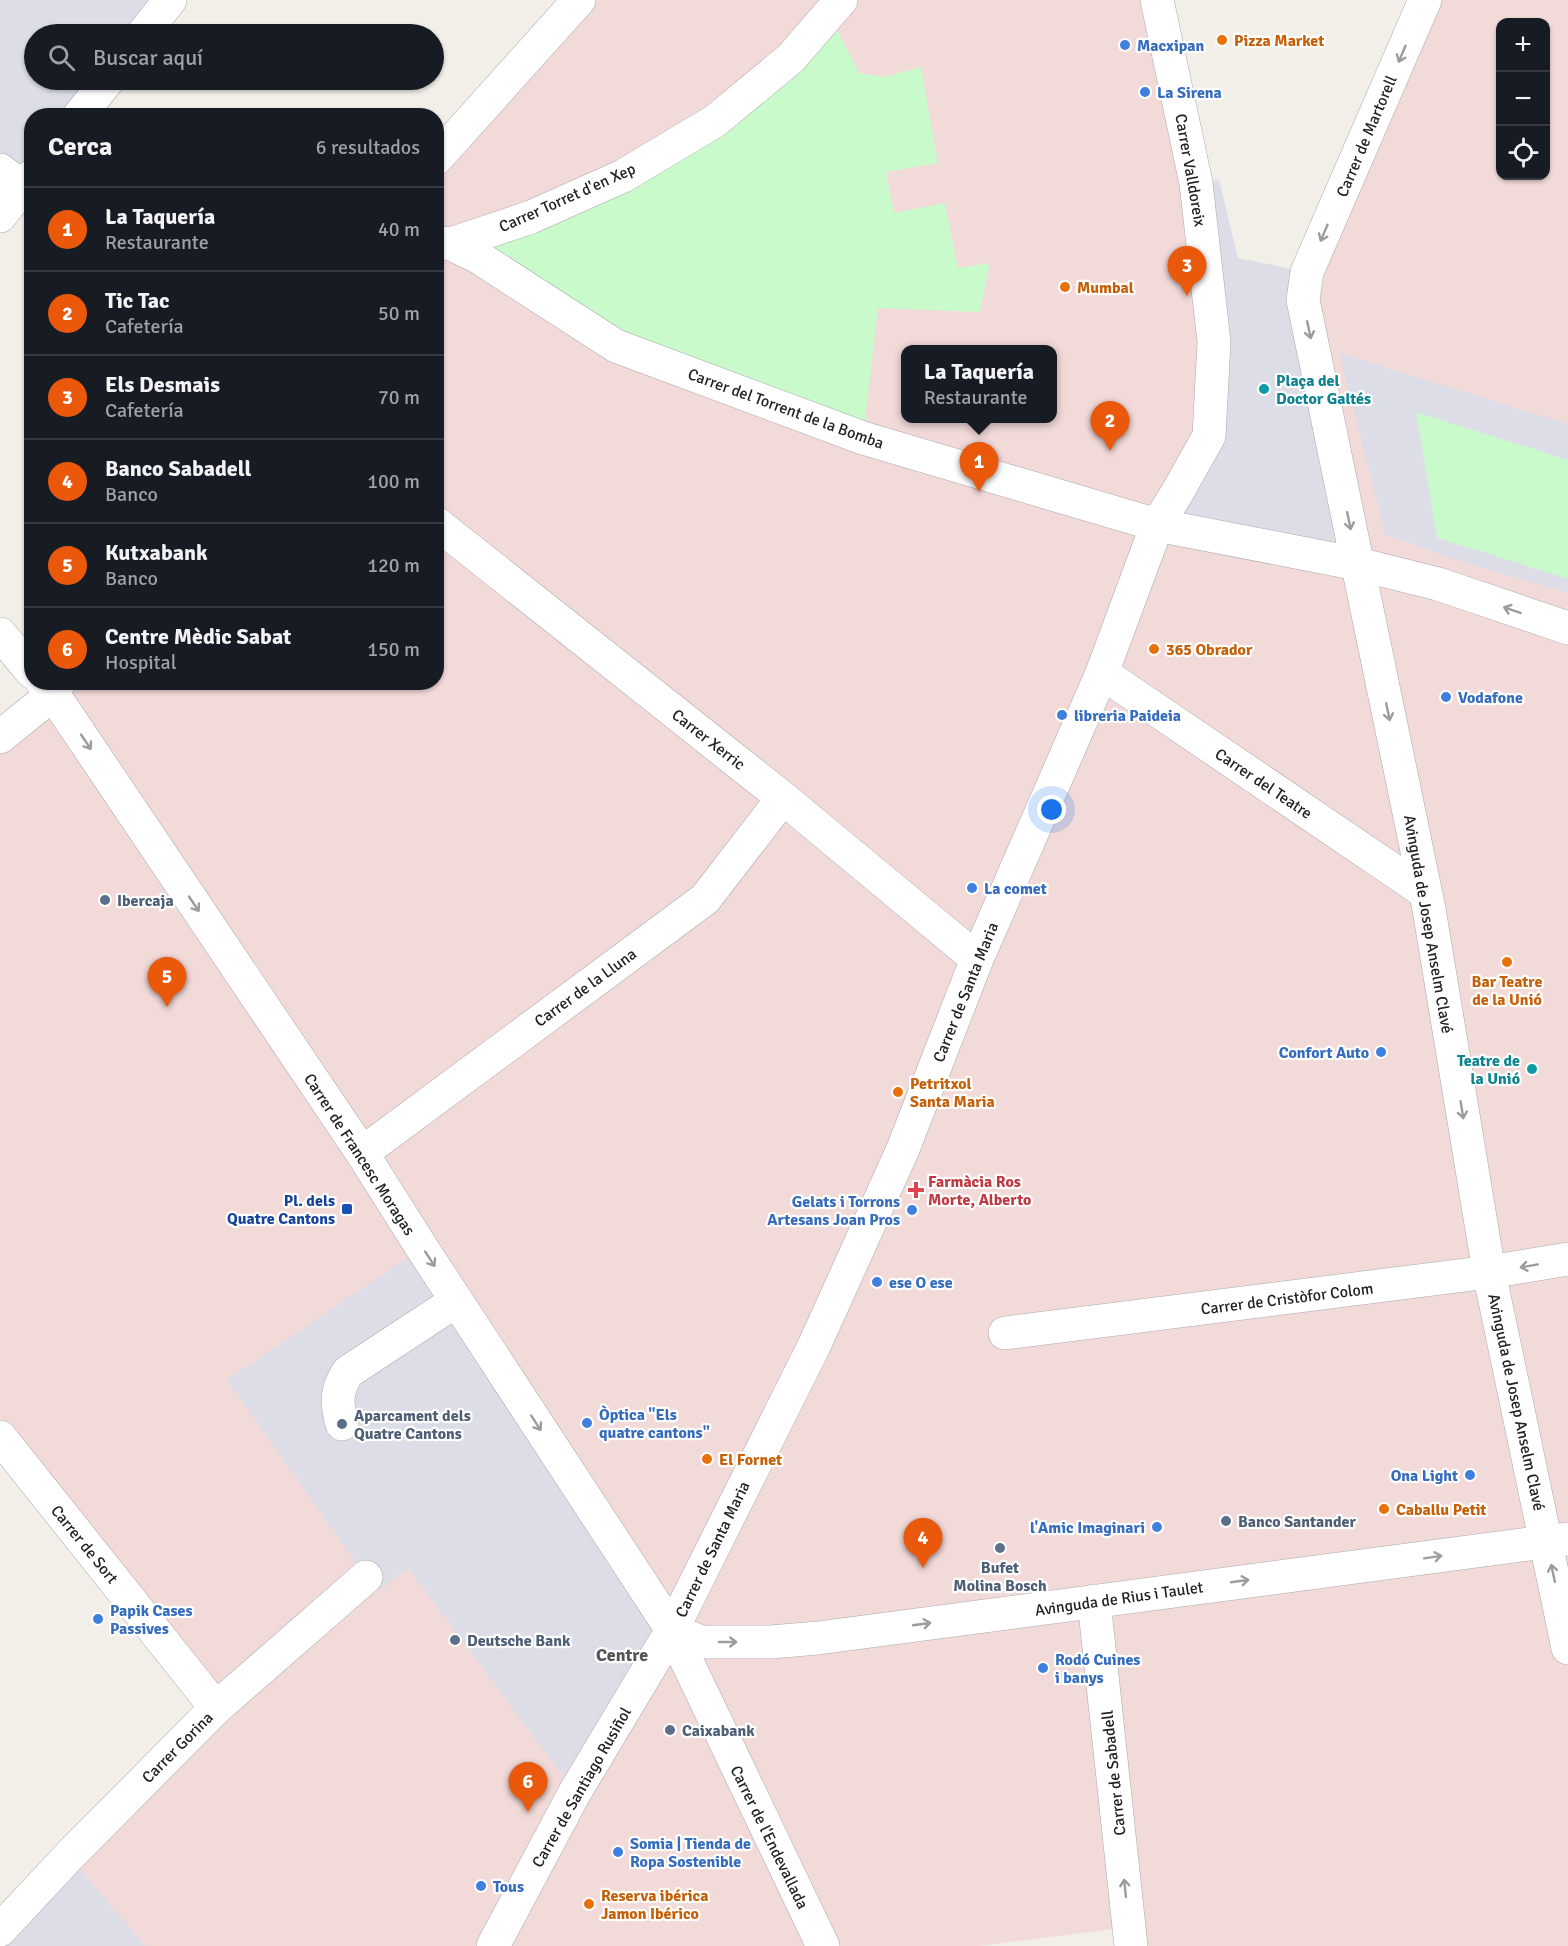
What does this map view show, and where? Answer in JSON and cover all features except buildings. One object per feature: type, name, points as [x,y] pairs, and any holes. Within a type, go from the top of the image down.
[{"type":"street","points":[[151,24],[170,0]]},
{"type":"street","points":[[444,150],[579,0]]},
{"type":"street","name":"Carrer Torret d'en Xep","points":[[444,243],[531,217],[623,176],[715,121],[791,58],[841,0]]},
{"type":"street","name":"Carrer Valldoreix","points":[[1157,0],[1196,183],[1214,342]]},
{"type":"street","name":"Carrer de Martorell","points":[[1307,272],[1425,0]]},
{"type":"street","points":[[85,108],[100,90]]},
{"type":"street","points":[[0,216],[21,182]]},
{"type":"street","name":"Carrer del Torrent de la Bomba","points":[[444,243],[478,257],[616,346],[863,438],[1157,525],[1358,564]]},
{"type":"street","name":"Avinguda de Josep Anselm Clavé","points":[[1307,272],[1303,300],[1425,892],[1489,1272],[1557,1540],[1568,1648]]},
{"type":"street","name":"Carrer de Santa Maria","points":[[672,1630],[824,1326],[903,1149],[977,959],[1102,673],[1157,525],[1178,493],[1209,436],[1214,342]]},
{"type":"street","name":"Carrer Xerric","points":[[444,529],[783,798],[977,959]]},
{"type":"street","points":[[1358,564],[1438,584],[1568,628]]},
{"type":"street","name":"Carrer de Francesc Moragas","points":[[0,634],[24,659]]},
{"type":"street","name":"Carrer del Teatre","points":[[1102,673],[1425,892]]},
{"type":"street","points":[[0,737],[31,690]]},
{"type":"street","name":"Carrer de Francesc Moragas","points":[[49,690],[362,1153],[456,1301],[672,1630]]},
{"type":"street","name":"Carrer de la Lluna","points":[[362,1153],[705,899],[783,798]]},
{"type":"street","name":"Carrer de Cristòfor Colom","points":[[1005,1333],[1489,1272],[1568,1259]]},
{"type":"street","points":[[342,1424],[337,1408],[340,1385],[348,1372],[456,1301]]},
{"type":"street","name":"Carrer de Sort","points":[[0,1437],[216,1708]]},
{"type":"street","name":"Avinguda de Rius i Taulet","points":[[672,1630],[701,1642],[771,1642],[1405,1562],[1557,1540]]},
{"type":"street","name":"Carrer Gorina","points":[[0,1930],[69,1856],[216,1708],[366,1577]]},
{"type":"street","name":"Carrer de Sabadell","points":[[1094,1601],[1131,1946]]},
{"type":"street","name":"Carrer de Santiago Rusiñol","points":[[493,1946],[575,1792],[672,1630]]},
{"type":"street","name":"Carrer de l'Endevallada","points":[[672,1630],[823,1946]]},
{"type":"shaded area","points":[[0,0],[170,0],[151,24],[24,24],[24,90],[100,90],[85,108],[24,108],[24,175],[0,170]]},
{"type":"shaded area","points":[[579,0],[1157,0],[1204,255],[1307,272],[1425,0],[1568,0],[1568,1946],[1131,1946],[1129,1927],[978,1946],[0,1946],[216,1708],[0,1437],[0,737],[51,690],[444,690],[444,151]]},
{"type":"shaded area","name":"Plaça del Doctor Galtés","points":[[1219,180],[1238,258],[1307,272],[1340,541],[1157,525],[1209,436],[1196,183]]},
{"type":"shaded area","points":[[1339,353],[1568,424],[1568,460],[1416,412],[1437,538],[1568,579],[1568,593],[1456,560],[1385,534]]},
{"type":"shaded area","points":[[422,1248],[672,1630],[575,1792],[408,1568],[379,1591],[366,1577],[227,1380]]},
{"type":"shaded area","points":[[69,1856],[145,1946],[0,1946],[0,1916]]},
{"type":"green space","points":[[829,13],[859,73],[884,77],[921,67],[938,163],[886,172],[894,213],[945,203],[958,268],[990,263],[980,312],[878,308],[863,438],[616,346],[478,257],[531,217],[623,176]]},
{"type":"green space","points":[[1416,411],[1568,460],[1568,579],[1437,538]]},
{"type":"place","name":"Pizza Market","points":[[1222,40]]},
{"type":"place","name":"Macxipan","points":[[1125,45]]},
{"type":"place","name":"La Sirena","points":[[1145,92]]},
{"type":"place","name":"Mumbal","points":[[1065,287]]},
{"type":"place","name":"Els Desmais","points":[[1187,296]]},
{"type":"place","name":"Plaça del Doctor Galtés","points":[[1264,389]]},
{"type":"place","name":"Tic Tac","points":[[1110,451]]},
{"type":"place","name":"La Taquería","points":[[979,492]]},
{"type":"place","name":"365 Obrador","points":[[1154,649]]},
{"type":"place","name":"Vodafone","points":[[1446,697]]},
{"type":"place","name":"libreria Paideia","points":[[1062,715]]},
{"type":"place","name":"La comet","points":[[972,888]]},
{"type":"place","name":"Ibercaja","points":[[105,900]]},
{"type":"place","name":"Bar Teatre de la Unió","points":[[1507,962]]},
{"type":"place","name":"Kutxabank","points":[[167,1007]]},
{"type":"place","name":"Confort Auto","points":[[1381,1052]]},
{"type":"place","name":"Teatre de la Unió","points":[[1532,1069]]},
{"type":"place","name":"Petritxol Santa Maria","points":[[898,1092]]},
{"type":"place","name":"Farmàcia Ros Morte, Alberto","points":[[916,1190]]},
{"type":"place","name":"Pl. dels Quatre Cantons","points":[[347,1209]]},
{"type":"place","name":"Gelats i Torrons Artesans Joan Pros","points":[[912,1210]]},
{"type":"place","name":"ese O ese","points":[[877,1282]]},
{"type":"place","name":"Òptica \"Els quatre cantons\"","points":[[587,1423]]},
{"type":"place","name":"Aparcament dels Quatre Cantons","points":[[342,1424]]},
{"type":"place","name":"El Fornet","points":[[707,1459]]},
{"type":"place","name":"Ona Light","points":[[1470,1475]]},
{"type":"place","name":"Caballu Petit","points":[[1384,1509]]},
{"type":"place","name":"Banco Santander","points":[[1226,1521]]},
{"type":"place","name":"l'Amic Imaginari","points":[[1157,1527]]},
{"type":"place","name":"Bufet Molina Bosch","points":[[1000,1548]]},
{"type":"place","name":"Banco Sabadell","points":[[923,1568]]},
{"type":"place","name":"Papik Cases Passives","points":[[98,1619]]},
{"type":"place","name":"Deutsche Bank","points":[[455,1640]]},
{"type":"place","name":"Rodó Cuines i banys","points":[[1043,1668]]},
{"type":"place","name":"Caixabank","points":[[670,1730]]},
{"type":"place","name":"Centre Mèdic Sabat","points":[[528,1812]]},
{"type":"place","name":"Somia | Tienda de Ropa Sostenible","points":[[618,1852]]},
{"type":"place","name":"Tous","points":[[481,1886]]},
{"type":"place","name":"Reserva ibérica Jamon Ibérico","points":[[589,1904]]},
{"type":"district","name":"Centre","points":[[622,1655]]}]
